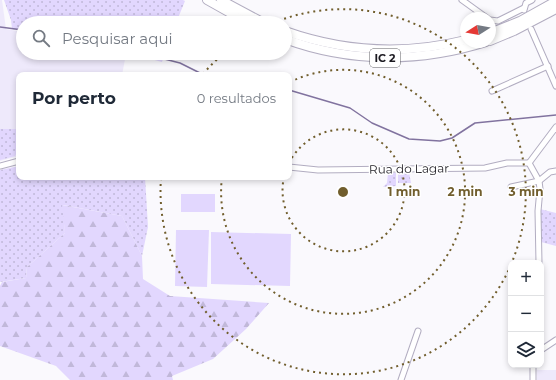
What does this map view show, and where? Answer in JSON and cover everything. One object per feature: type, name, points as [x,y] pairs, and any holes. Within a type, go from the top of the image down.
[{"type":"highway","points":[[207,0],[236,16]]},
{"type":"highway","points":[[221,0],[251,16]]},
{"type":"highway","points":[[496,31],[520,21],[556,1]]},
{"type":"highway","points":[[496,38],[514,31],[556,9]]},
{"type":"highway","name":"IC 2","points":[[292,34],[324,43],[371,50],[423,48],[460,41]]},
{"type":"highway","name":"IC 2","points":[[292,41],[346,55],[392,58],[451,51],[463,48]]},
{"type":"street","points":[[462,0],[479,12]]},
{"type":"street","points":[[496,21],[524,10],[526,4],[531,0]]},
{"type":"street","points":[[531,28],[556,86]]},
{"type":"street","points":[[492,91],[548,66]]},
{"type":"street","points":[[539,260],[539,181],[529,163],[556,127]]},
{"type":"street","points":[[0,166],[16,162]]},
{"type":"street","name":"Rua do Lagar","points":[[292,167],[326,170],[484,168],[508,163],[529,163]]},
{"type":"street","points":[[511,188],[539,181],[550,172],[556,171]]},
{"type":"street","points":[[401,380],[418,331]]},
{"type":"street","points":[[544,348],[556,340]]},
{"type":"street","points":[[533,368],[533,380]]},
{"type":"shaded area","points":[[0,0],[2,0],[6,29],[16,31],[16,60],[125,60],[123,72],[16,72],[16,157],[0,161]]},
{"type":"shaded area","points":[[537,370],[556,370],[556,380],[537,380]]},
{"type":"green space","points":[[4,0],[185,1],[179,16],[16,16],[16,30],[12,29],[11,20]]},
{"type":"green space","points":[[0,129],[16,129],[16,154],[15,156],[0,160]]},
{"type":"green space","points":[[16,167],[16,180],[145,180],[148,227],[142,256],[122,216],[63,205],[65,233],[27,267],[26,278],[0,282],[0,170]]},
{"type":"green space","points":[[409,172],[411,183],[398,183],[398,173]]},
{"type":"green space","points":[[388,173],[396,173],[396,186],[383,187],[387,183]]},
{"type":"green space","points":[[181,194],[215,194],[215,212],[181,212]]},
{"type":"green space","points":[[62,205],[122,216],[142,256],[143,279],[170,296],[269,303],[246,329],[213,359],[172,376],[173,380],[70,380],[56,366],[0,346],[0,286],[2,282],[26,278],[27,267],[65,233]]},
{"type":"green space","points":[[540,209],[556,213],[556,246],[541,242]]},
{"type":"green space","points":[[176,230],[209,230],[207,287],[175,286]]},
{"type":"green space","points":[[211,232],[291,234],[290,286],[211,284]]},
{"type":"waterway","points":[[0,27],[16,29]]},
{"type":"waterway","points":[[168,60],[180,63],[198,72]]},
{"type":"waterway","points":[[292,91],[350,108],[372,123],[409,139],[440,141],[452,138],[475,123],[556,115]]}]
